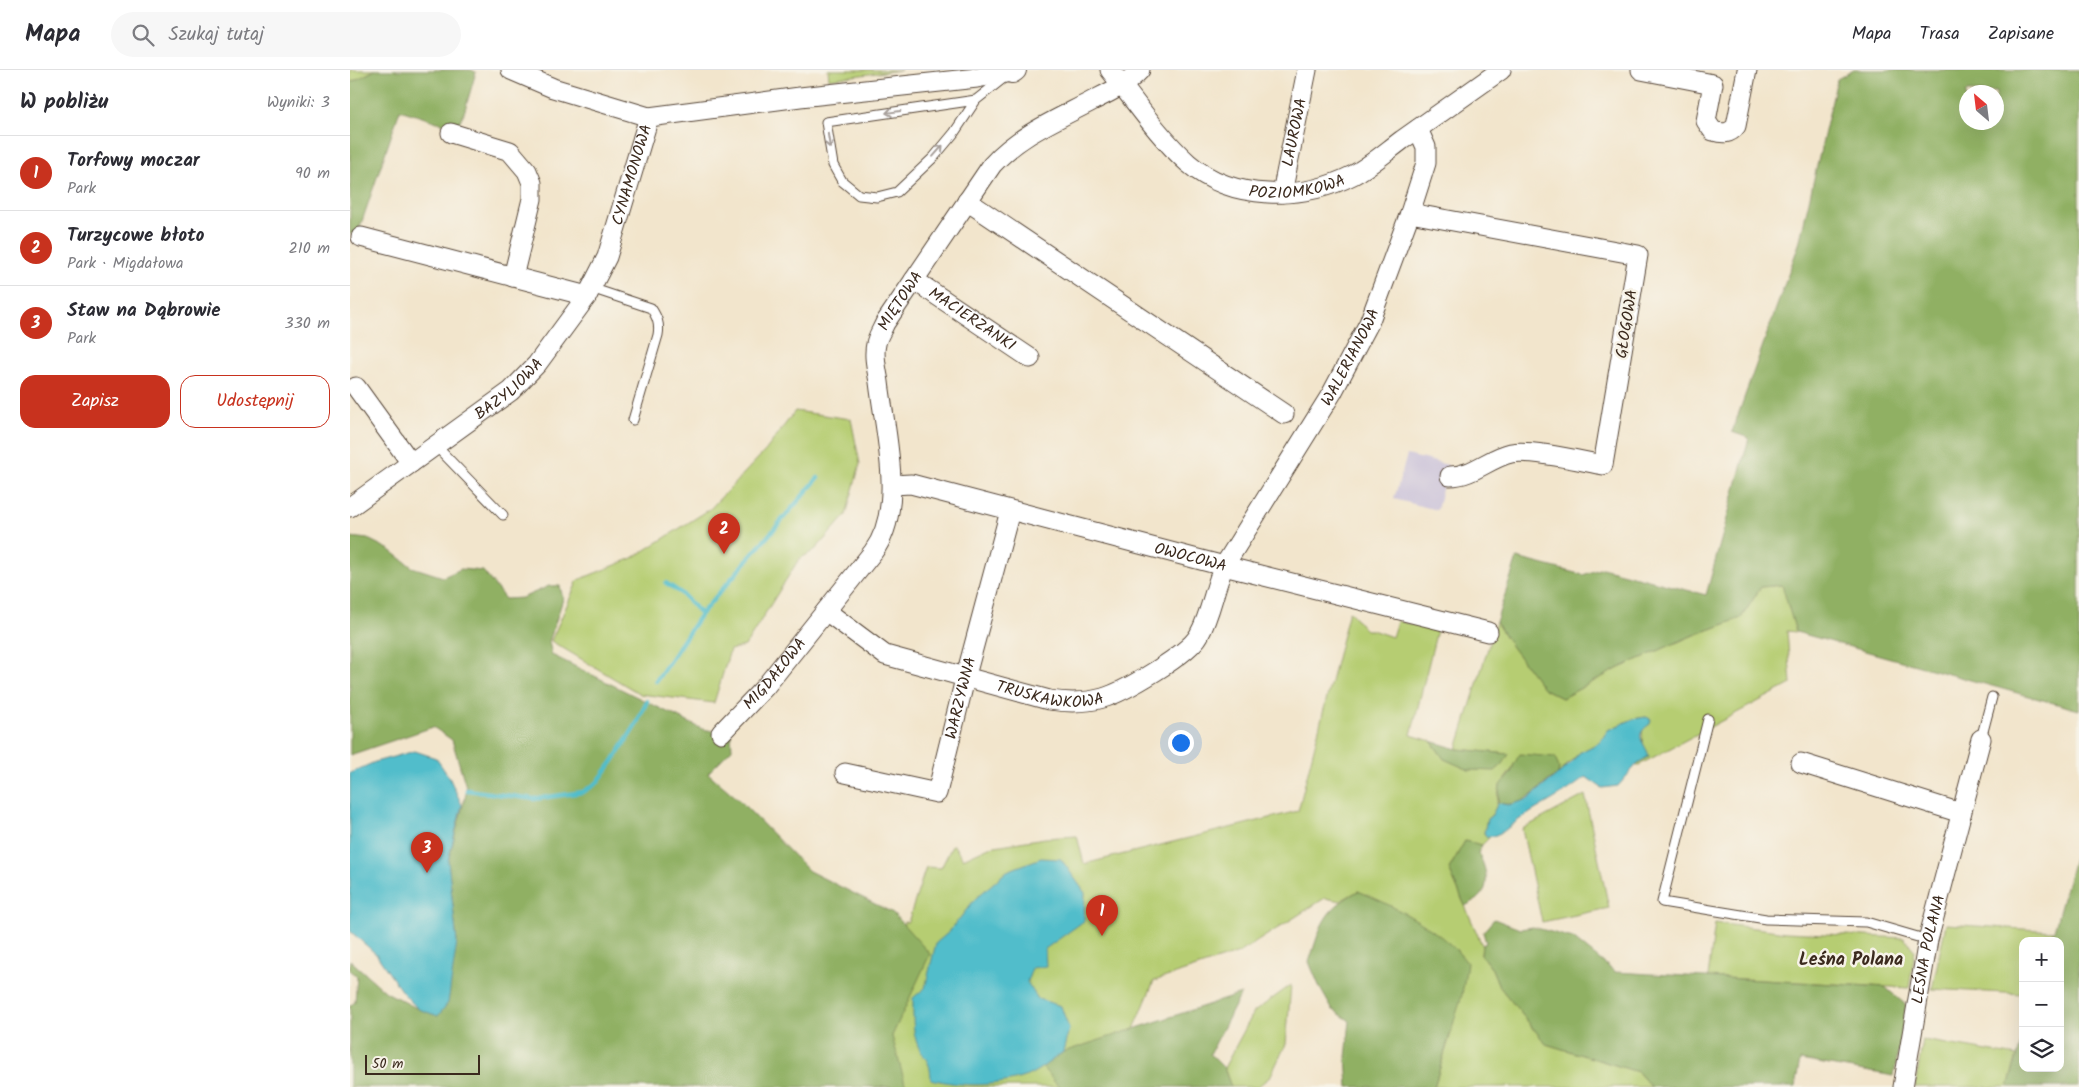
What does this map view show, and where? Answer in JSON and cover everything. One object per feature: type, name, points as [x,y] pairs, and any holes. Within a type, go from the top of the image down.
[{"type":"street","name":"CYNAMONOWA","points":[[511,70],[553,88],[650,117],[606,257],[589,292]]},
{"type":"street","points":[[1110,70],[1123,86],[1140,70]]},
{"type":"street","name":"LAUROWA","points":[[1282,193],[1307,70]]},
{"type":"street","name":"POZIOMKOWA","points":[[1123,86],[1156,128],[1189,163],[1222,184],[1242,190],[1282,193],[1326,187],[1354,175],[1501,70]]},
{"type":"street","points":[[1641,70],[1713,84],[1706,121],[1713,132],[1724,133],[1730,132],[1736,126],[1747,70]]},
{"type":"street","points":[[650,117],[800,97],[977,78],[1013,71]]},
{"type":"street","name":"MIĘTOWA","points":[[826,611],[878,546],[886,530],[892,485],[876,365],[876,344],[885,323],[992,165],[1012,145],[1027,134],[1123,86]]},
{"type":"street","name":"WALERIANOWA","points":[[1224,566],[1332,393],[1369,323],[1410,213],[1426,163],[1426,147],[1418,129]]},
{"type":"street","points":[[451,133],[510,151],[527,171],[532,183],[532,199],[512,277]]},
{"type":"street","points":[[967,201],[1284,414]]},
{"type":"street","name":"GŁOGOWA","points":[[1410,213],[1638,254],[1603,465],[1516,452],[1497,457],[1460,476],[1450,476]]},
{"type":"street","points":[[360,237],[512,277],[589,292]]},
{"type":"street","name":"MACIERZANKI","points":[[914,280],[1030,358]]},
{"type":"street","name":"BAZYLIOWA","points":[[350,508],[511,391],[537,364],[589,292]]},
{"type":"street","points":[[356,387],[411,463]]},
{"type":"street","name":"OWOCOWA","points":[[892,485],[911,484],[1224,566],[1488,632]]},
{"type":"street","name":"WARZYWNA","points":[[845,773],[938,793],[965,678],[1010,511]]},
{"type":"street","name":"TRUSKAWKOWA","points":[[826,611],[885,656],[1050,700],[1068,703],[1087,702],[1118,692],[1163,666],[1191,646],[1205,621],[1215,586],[1224,566]]},
{"type":"street","name":"MIGDAŁOWA","points":[[721,734],[765,687],[826,611]]},
{"type":"street","name":"LEŚNA POLANA","points":[[1903,1087],[1928,940],[1980,740]]},
{"type":"street","points":[[1801,763],[1961,813]]},
{"type":"lane","points":[[976,100],[826,122],[833,165],[842,181],[859,195],[877,197],[897,192],[934,157],[954,133],[976,100],[1013,71]]},
{"type":"lane","points":[[589,292],[651,308],[656,316],[659,327],[658,335],[633,420]]},
{"type":"lane","points":[[435,446],[503,515]]},
{"type":"lane","points":[[1980,740],[1992,697]]},
{"type":"lane","points":[[1708,718],[1662,902],[1766,919],[1866,922],[1928,940]]},
{"type":"shaded area","points":[[1407,455],[1448,465],[1437,510],[1394,499]]},
{"type":"green space","points":[[350,70],[375,70],[350,83]]},
{"type":"green space","points":[[375,70],[470,70],[476,72],[464,113],[457,126],[453,127],[400,110],[357,236],[350,234],[350,83]]},
{"type":"green space","points":[[828,70],[901,70],[829,79]]},
{"type":"green space","points":[[1854,70],[2079,70],[2079,710],[1796,632],[1782,585],[1761,587],[1741,618],[1689,637],[1619,668],[1562,698],[1544,689],[1512,647],[1496,622],[1517,558],[1583,575],[1602,568],[1706,595],[1749,438],[1732,432],[1799,244],[1837,79]]},
{"type":"green space","points":[[795,411],[851,419],[860,464],[846,515],[815,550],[799,559],[745,646],[730,650],[714,703],[640,694],[551,641],[578,580],[633,558],[710,509],[766,450]]},
{"type":"green space","points":[[350,537],[368,539],[390,550],[412,567],[443,577],[461,569],[483,571],[505,599],[522,598],[549,586],[560,586],[563,599],[549,642],[552,655],[702,729],[731,734],[732,749],[708,773],[738,799],[809,871],[893,913],[930,954],[892,1036],[906,1087],[350,1087],[350,1006],[355,1002],[357,976],[350,971],[350,960],[386,992],[418,1009],[457,942],[448,861],[467,790],[452,740],[433,727],[350,755]]},
{"type":"green space","points":[[1783,585],[1796,632],[1787,631],[1791,684],[1637,766],[1638,763],[1649,756],[1642,737],[1646,717],[1633,719],[1608,730],[1600,742],[1579,753],[1558,774],[1559,768],[1514,764],[1499,789],[1496,807],[1487,819],[1484,833],[1487,837],[1490,837],[1482,845],[1465,841],[1449,869],[1482,945],[1481,955],[1492,969],[1499,986],[1546,1044],[1638,1072],[1651,1087],[1434,1087],[1452,1030],[1458,951],[1409,916],[1358,891],[1340,901],[1325,898],[1239,953],[1154,981],[1129,1041],[1053,1080],[1059,1087],[871,1087],[880,1017],[904,922],[908,922],[926,867],[941,868],[953,844],[963,859],[989,847],[1045,838],[1077,836],[1084,864],[1298,811],[1349,611],[1366,630],[1372,630],[1392,637],[1397,621],[1437,630],[1411,735],[1431,741],[1445,759],[1469,770],[1509,754],[1457,749],[1496,622],[1512,647],[1544,689],[1562,698],[1619,668],[1689,637],[1741,618],[1761,587]]},
{"type":"green space","points":[[1431,741],[1457,749],[1509,754],[1503,764],[1495,771],[1469,770],[1444,759]]},
{"type":"green space","points":[[1520,754],[1555,757],[1559,768],[1558,774],[1523,800],[1516,803],[1498,803],[1500,785],[1511,773]]},
{"type":"green space","points":[[1585,795],[1609,908],[1542,922],[1522,829]]},
{"type":"green space","points":[[1465,841],[1482,845],[1478,853],[1485,869],[1486,881],[1483,892],[1476,900],[1465,906],[1449,869]]},
{"type":"green space","points":[[2079,841],[2079,1087],[2008,1087],[2019,1050],[2019,1072],[2064,1072],[2064,937],[2052,937]]},
{"type":"green space","points":[[1358,891],[1402,912],[1432,930],[1458,952],[1467,963],[1462,995],[1434,1087],[1348,1087],[1346,1057],[1350,1021],[1332,1009],[1320,988],[1309,962],[1324,920],[1337,906]]},
{"type":"green space","points":[[1494,919],[1520,929],[1533,927],[1573,938],[1615,972],[1885,987],[1906,1005],[1894,1076],[1800,1060],[1795,1087],[1651,1087],[1638,1072],[1546,1044],[1499,986],[1492,969],[1481,955],[1482,945],[1486,943],[1483,932]]},
{"type":"green space","points":[[1715,923],[1786,932],[1904,938],[1915,951],[1909,988],[1708,977]]},
{"type":"green space","points":[[1946,924],[2053,931],[2052,937],[2019,937],[2019,994],[1932,989]]},
{"type":"green space","points":[[1291,985],[1286,1044],[1270,1077],[1257,1087],[1231,1087],[1224,1068],[1254,1012]]},
{"type":"green space","points":[[1241,994],[1210,1054],[1224,1068],[1231,1087],[1059,1087],[1042,1067],[1063,1052]]},
{"type":"green space","points":[[1923,1040],[2017,1056],[2008,1087],[1915,1087]]},
{"type":"water","points":[[1646,717],[1651,719],[1650,724],[1642,732],[1641,739],[1649,756],[1638,763],[1618,786],[1602,788],[1586,777],[1501,833],[1487,837],[1484,833],[1487,819],[1492,815],[1498,803],[1508,805],[1527,800],[1570,764],[1579,753],[1600,742],[1608,730],[1633,719]]},
{"type":"water","points":[[415,751],[436,758],[449,777],[462,805],[448,861],[457,942],[448,1003],[438,1016],[418,1009],[402,992],[376,954],[350,931],[350,773],[375,762]]},
{"type":"water","points":[[1041,858],[1061,859],[1085,893],[1084,921],[1045,949],[1046,966],[1032,968],[1027,982],[1038,999],[1061,1006],[1069,1029],[1063,1052],[1032,1074],[1015,1080],[979,1085],[931,1079],[929,1064],[918,1046],[915,1035],[913,998],[925,988],[936,943],[949,932],[975,899],[1007,871]]},
{"type":"waterway","points":[[656,681],[701,614],[818,478]]},
{"type":"waterway","points":[[666,583],[681,593],[701,614]]},
{"type":"waterway","points":[[467,790],[534,799],[583,792],[597,783],[613,761],[636,725],[647,701]]},
{"type":"place","name":"Turzycowe błoto","points":[[724,554]]},
{"type":"place","name":"Staw na Dąbrowie","points":[[427,873]]},
{"type":"place","name":"Torfowy moczar","points":[[1102,936]]},
{"type":"district","name":"Leśna Polana","points":[[1851,960]]}]
